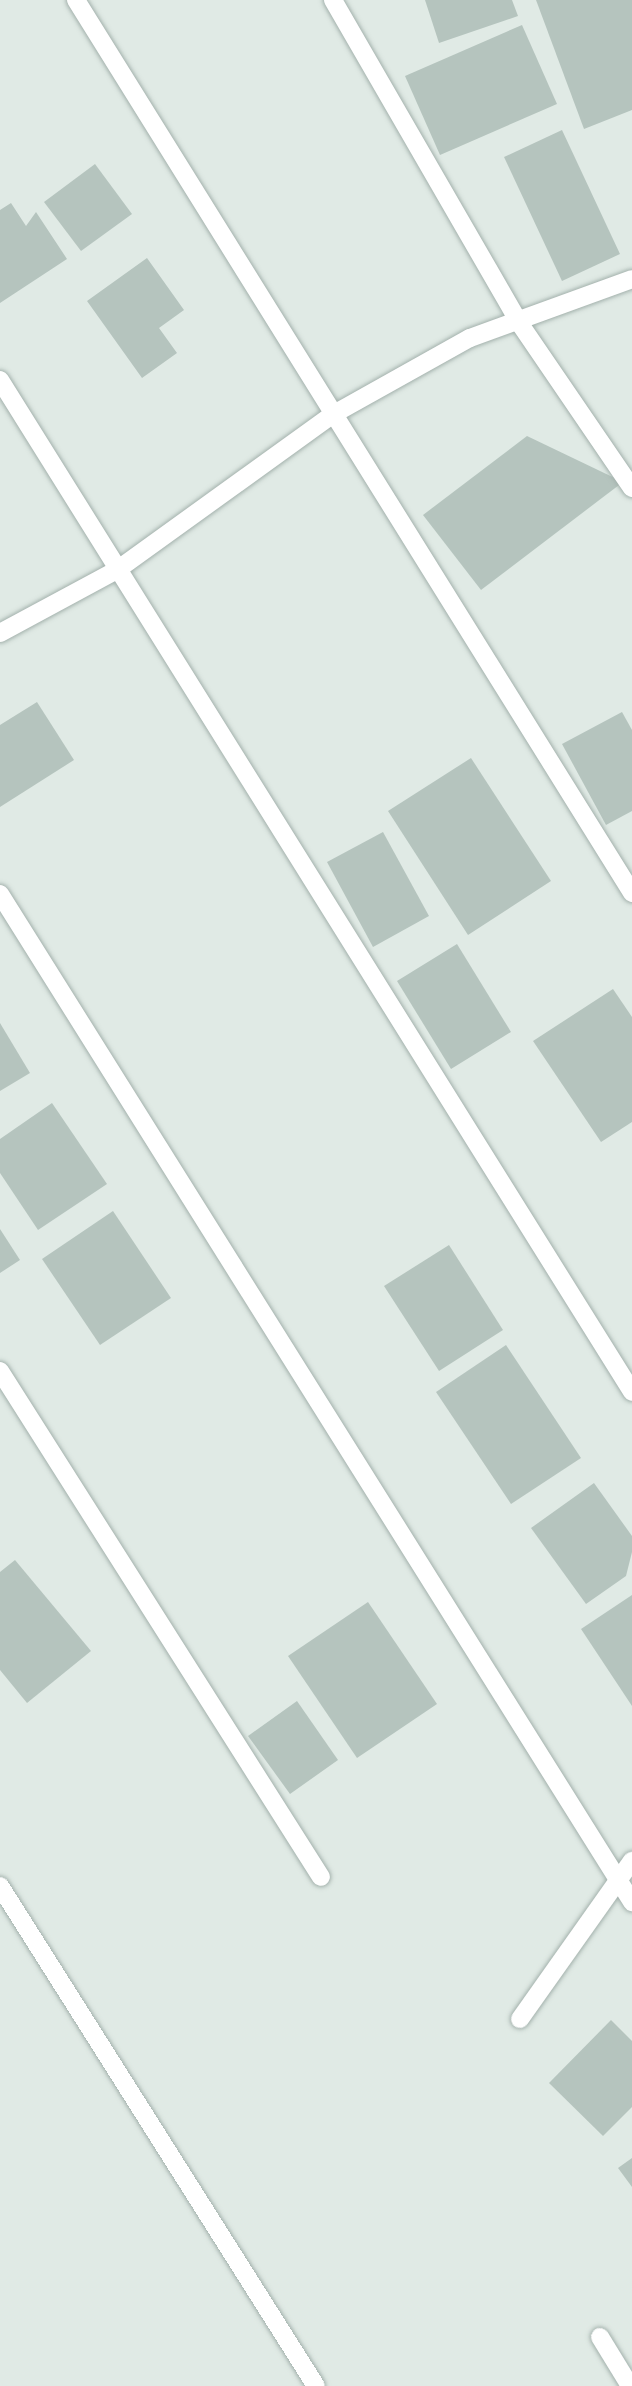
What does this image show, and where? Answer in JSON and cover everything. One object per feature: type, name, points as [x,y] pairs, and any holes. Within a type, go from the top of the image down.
[{"type":"street","points":[[76,0],[332,415],[632,893]]},
{"type":"street","points":[[333,0],[518,321],[632,488]]},
{"type":"street","points":[[0,633],[117,570],[332,415],[470,338],[632,279]]},
{"type":"street","points":[[0,381],[632,1392]]},
{"type":"street","points":[[0,894],[632,1902]]},
{"type":"street","points":[[0,1371],[321,1877]]},
{"type":"street","points":[[520,2019],[632,1861]]},
{"type":"street","points":[[0,1886],[316,2386]]},
{"type":"street","points":[[600,2337],[630,2386]]},
{"type":"building","points":[[425,0],[512,0],[518,16],[439,43]]},
{"type":"building","points":[[536,0],[632,0],[632,110],[584,129]]},
{"type":"building","points":[[522,25],[557,104],[440,155],[405,76]]},
{"type":"building","points":[[562,130],[620,254],[562,281],[504,157]]},
{"type":"building","points":[[95,164],[132,214],[81,251],[44,202]]},
{"type":"building","points":[[11,203],[26,226],[36,212],[67,259],[0,303],[0,210]]},
{"type":"building","points":[[147,258],[184,310],[159,328],[177,353],[142,378],[87,301]]},
{"type":"building","points":[[527,436],[623,482],[481,590],[423,515]]},
{"type":"building","points":[[37,702],[74,760],[0,807],[0,725]]},
{"type":"building","points":[[622,712],[632,730],[632,811],[606,825],[562,744]]},
{"type":"building","points":[[471,758],[551,881],[468,935],[388,811]]},
{"type":"building","points":[[383,832],[429,916],[373,947],[327,862]]},
{"type":"building","points":[[457,944],[511,1032],[451,1069],[397,981]]},
{"type":"building","points":[[613,989],[632,1017],[632,1122],[601,1142],[533,1041]]},
{"type":"building","points":[[0,1023],[30,1073],[0,1091]]},
{"type":"building","points":[[52,1103],[107,1184],[38,1230],[0,1173],[0,1139]]},
{"type":"building","points":[[113,1211],[171,1298],[100,1345],[42,1259]]},
{"type":"building","points":[[0,1229],[20,1260],[0,1273]]},
{"type":"building","points":[[449,1245],[503,1330],[439,1371],[384,1286]]},
{"type":"building","points":[[506,1345],[581,1458],[511,1504],[436,1392]]},
{"type":"building","points":[[594,1483],[632,1536],[632,1552],[626,1576],[586,1604],[531,1528]]},
{"type":"building","points":[[15,1560],[91,1651],[27,1703],[0,1670],[0,1572]]},
{"type":"building","points":[[632,1595],[632,1706],[581,1629]]},
{"type":"building","points":[[368,1602],[437,1704],[357,1758],[288,1656]]},
{"type":"building","points":[[297,1701],[338,1760],[290,1794],[248,1736]]},
{"type":"building","points":[[611,2020],[632,2041],[632,2107],[603,2136],[549,2083]]},
{"type":"building","points":[[632,2158],[632,2187],[618,2168]]}]
